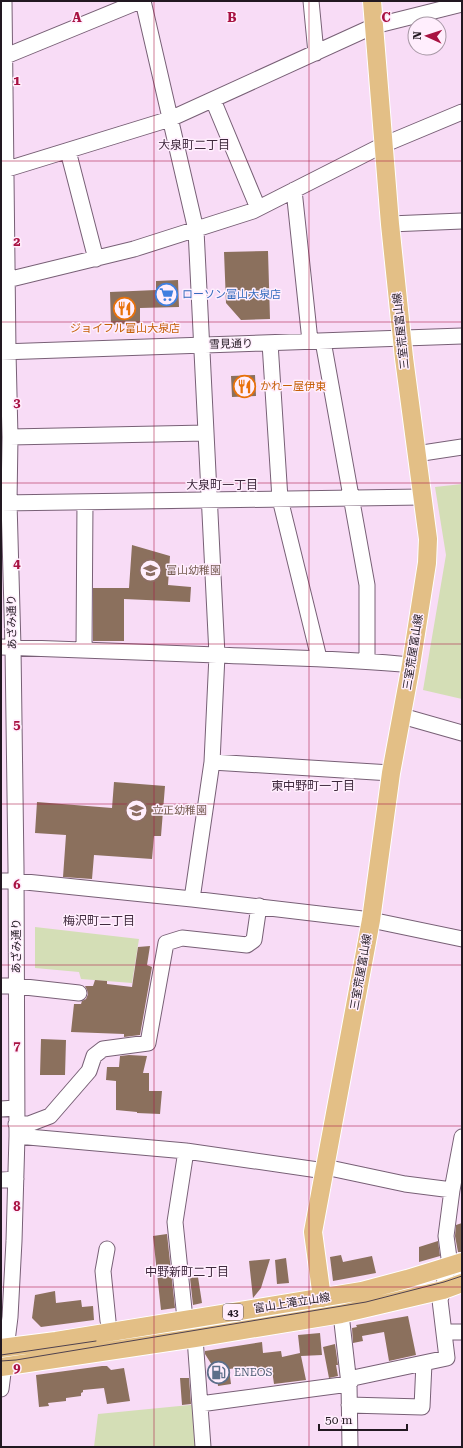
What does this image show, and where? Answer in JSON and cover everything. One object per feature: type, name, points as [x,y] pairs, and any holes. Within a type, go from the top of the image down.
[{"type":"main road","name":"三室荒屋富山線","points":[[322,1298],[313,1232],[371,920],[391,774],[411,665],[427,563],[428,539],[402,338],[390,224],[372,1]]},
{"type":"main road","name":"富山上滝立山線","points":[[4,1348],[56,1341],[362,1291],[455,1265]]},
{"type":"main road","name":"富山上滝立山線","points":[[2,1367],[341,1314],[443,1290],[462,1283]]},
{"type":"street","name":"あざみ通り","points":[[1,1389],[4,1348],[10,1317],[8,1180],[17,1130],[8,1109],[8,773],[5,502],[10,437],[4,352],[7,280],[4,170],[4,1]]},
{"type":"street","points":[[3,57],[109,8],[140,1]]},
{"type":"street","points":[[143,1],[196,230],[217,656],[212,762],[192,899]]},
{"type":"street","points":[[311,1],[316,53]]},
{"type":"street","points":[[4,170],[170,119],[374,26],[462,4]]},
{"type":"street","points":[[213,100],[258,208]]},
{"type":"street","points":[[7,280],[134,249],[196,230],[258,208],[383,145],[462,112]]},
{"type":"street","points":[[68,151],[96,259]]},
{"type":"street","points":[[294,190],[316,341],[351,498],[367,585],[367,660]]},
{"type":"street","points":[[390,224],[462,221]]},
{"type":"street","name":"雪見通り","points":[[4,352],[462,336]]},
{"type":"street","points":[[270,343],[280,499],[319,658]]},
{"type":"street","points":[[10,437],[206,433]]},
{"type":"street","points":[[416,454],[462,447]]},
{"type":"street","points":[[5,502],[422,497]]},
{"type":"street","points":[[84,650],[85,502]]},
{"type":"street","points":[[7,647],[217,656],[367,660],[411,665]]},
{"type":"street","points":[[402,716],[462,733]]},
{"type":"street","points":[[212,762],[391,774]]},
{"type":"street","points":[[8,881],[258,906],[371,920],[462,938]]},
{"type":"street","points":[[17,1130],[50,1116],[89,1071],[94,1056],[103,1049],[148,1044],[166,942],[182,938],[246,945],[254,940],[258,906]]},
{"type":"street","points":[[8,986],[79,993]]},
{"type":"street","points":[[17,1130],[325,1169],[405,1184],[452,1190]]},
{"type":"street","points":[[200,1404],[349,1384],[353,1378],[447,1358],[440,1300],[455,1265],[449,1258],[446,1236],[452,1190],[461,1147]]},
{"type":"street","points":[[186,1151],[175,1222],[186,1319]]},
{"type":"street","points":[[107,1249],[103,1271],[108,1321]]},
{"type":"street","points":[[341,1314],[349,1384],[350,1447]]},
{"type":"street","points":[[444,1332],[462,1332]]},
{"type":"street","points":[[195,1338],[203,1447]]},
{"type":"street","points":[[350,1405],[422,1407],[424,1363]]},
{"type":"green space","points":[[462,484],[462,699],[423,690],[446,555],[435,487]]},
{"type":"green space","points":[[35,927],[139,939],[132,983],[81,979],[79,972],[35,968]]},
{"type":"green space","points":[[200,1404],[203,1447],[94,1447],[98,1414]]},
{"type":"building","points":[[268,251],[270,319],[241,320],[226,303],[224,252]]},
{"type":"building","points":[[178,280],[179,307],[140,308],[140,323],[111,325],[110,292],[156,290],[156,281]]},
{"type":"building","name":"かれー屋伊東","points":[[255,375],[256,396],[232,397],[231,376]]},
{"type":"building","points":[[132,545],[170,556],[168,585],[191,587],[190,602],[124,599],[124,641],[93,641],[93,588],[129,588]]},
{"type":"building","points":[[114,782],[165,786],[161,836],[154,836],[152,859],[94,855],[92,879],[63,877],[66,835],[35,833],[37,802],[112,808]]},
{"type":"building","points":[[150,946],[147,965],[152,967],[140,1035],[124,1037],[124,1034],[71,1032],[74,1004],[81,1004],[82,1001],[86,999],[88,994],[85,986],[93,986],[95,980],[107,981],[107,984],[132,987],[138,947]]},
{"type":"building","points":[[41,1039],[66,1040],[65,1075],[40,1075]]},
{"type":"building","points":[[120,1056],[147,1056],[143,1073],[149,1073],[149,1091],[162,1091],[160,1114],[116,1110],[116,1081],[106,1080],[107,1067],[119,1067]]},
{"type":"building","points":[[462,1223],[462,1252],[458,1252],[455,1236],[456,1225]]},
{"type":"building","points":[[167,1234],[175,1308],[161,1310],[153,1236]]},
{"type":"building","points":[[438,1241],[440,1256],[419,1262],[419,1247]]},
{"type":"building","points":[[341,1255],[343,1262],[372,1256],[376,1273],[333,1281],[330,1257]]},
{"type":"building","points":[[286,1258],[289,1283],[277,1284],[275,1260]]},
{"type":"building","points":[[270,1259],[261,1288],[253,1298],[249,1261]]},
{"type":"building","points":[[198,1277],[202,1303],[193,1305],[190,1278]]},
{"type":"building","points":[[55,1291],[56,1303],[81,1300],[82,1307],[93,1306],[94,1320],[41,1327],[32,1318],[35,1295]]},
{"type":"building","points":[[408,1316],[416,1355],[389,1361],[384,1332],[362,1336],[363,1341],[353,1343],[352,1328],[357,1327],[356,1325]]},
{"type":"building","points":[[320,1333],[322,1355],[301,1356],[306,1380],[274,1384],[272,1370],[254,1372],[254,1366],[229,1369],[231,1384],[218,1386],[217,1373],[205,1354],[205,1351],[262,1342],[263,1353],[281,1351],[282,1357],[300,1353],[298,1335]]},
{"type":"building","points":[[335,1344],[338,1376],[329,1378],[323,1347]]},
{"type":"building","points":[[107,1366],[111,1370],[124,1368],[130,1401],[107,1404],[104,1388],[83,1390],[81,1396],[66,1398],[66,1401],[48,1403],[49,1406],[39,1407],[36,1375]]},
{"type":"building","points":[[180,1378],[189,1378],[191,1404],[182,1405]]},
{"type":"tram line","points":[[1,1361],[16,1360],[366,1302],[462,1276]]},
{"type":"tram line","points":[[1,1355],[96,1341]]},
{"type":"place","name":"ローソン富山大泉店","points":[[167,294]]},
{"type":"place","name":"ジョイフル富山大泉店","points":[[125,308]]},
{"type":"place","name":"かれー屋伊東","points":[[244,386]]},
{"type":"place","name":"富山幼稚園","points":[[150,570]]},
{"type":"place","name":"立正幼稚園","points":[[137,810]]},
{"type":"place","name":"ENEOS","points":[[218,1372]]},
{"type":"district","name":"大泉町二丁目","points":[[194,145]]},
{"type":"district","name":"大泉町一丁目","points":[[222,485]]},
{"type":"district","name":"東中野町一丁目","points":[[313,786]]},
{"type":"district","name":"梅沢町二丁目","points":[[99,921]]},
{"type":"district","name":"中野新町二丁目","points":[[187,1272]]}]
